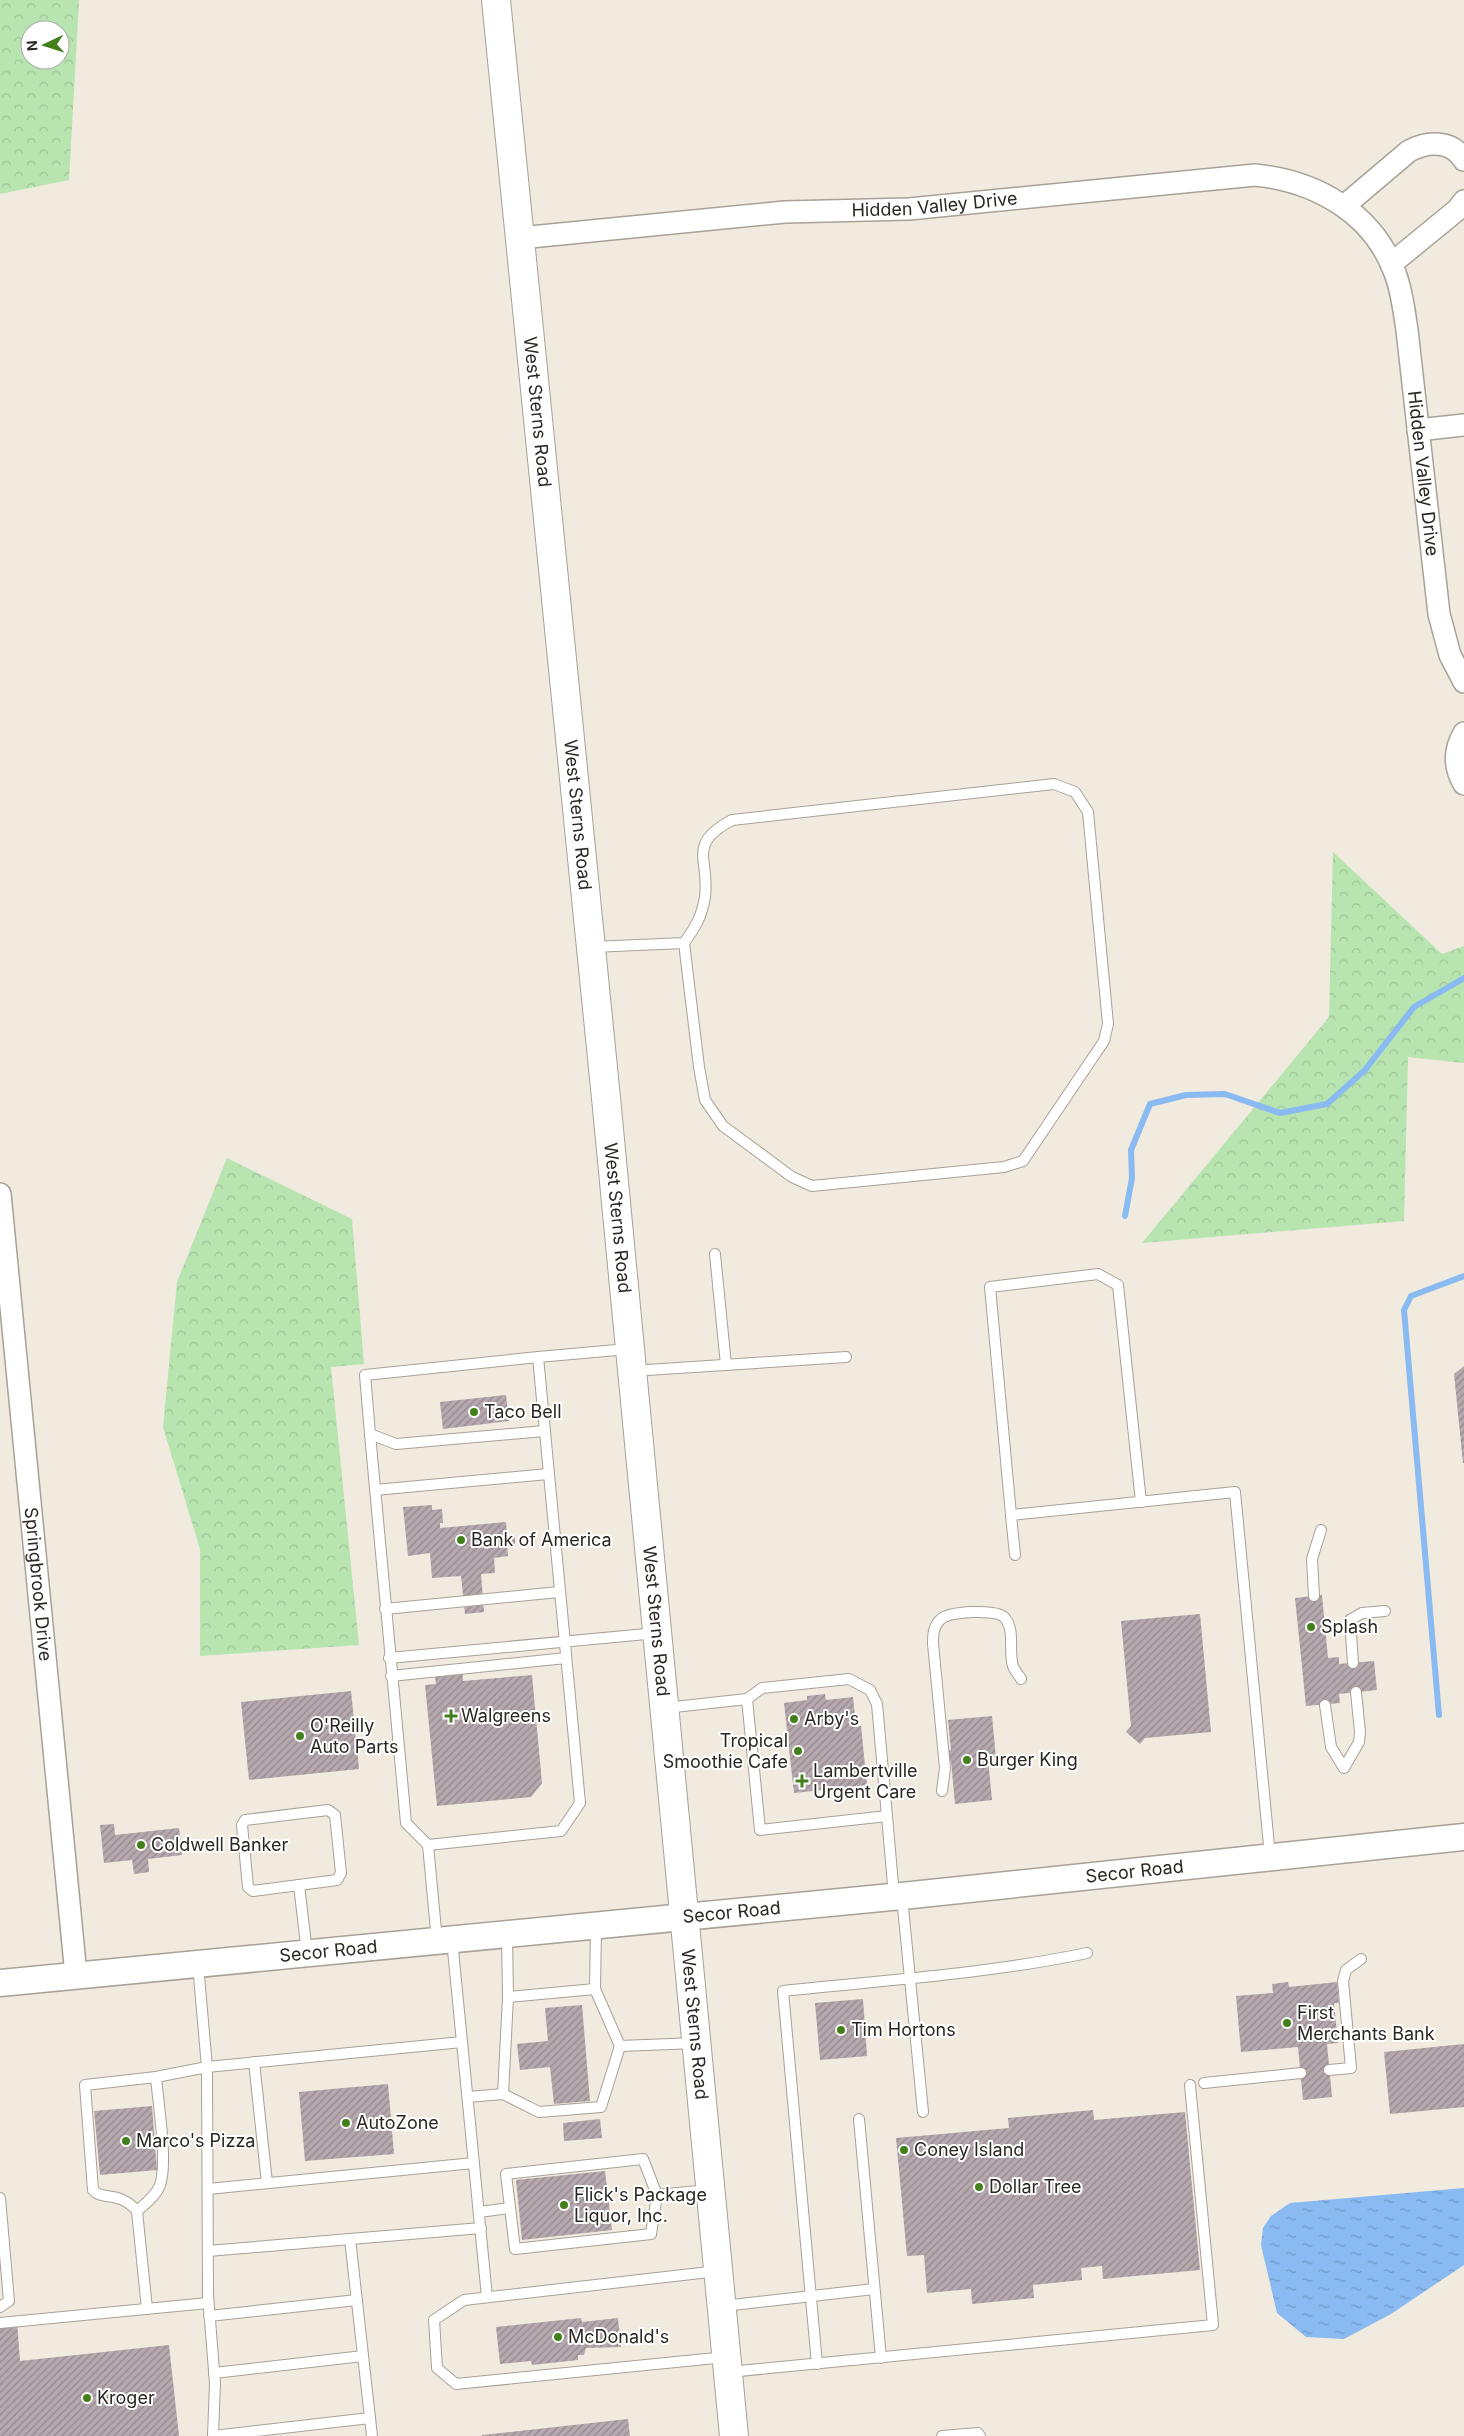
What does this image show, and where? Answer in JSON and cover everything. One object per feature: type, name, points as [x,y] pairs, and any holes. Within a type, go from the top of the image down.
[{"type":"main road","name":"West Sterns Road","points":[[496,0],[591,948],[684,1918],[712,2189],[734,2436]]},
{"type":"street","points":[[1344,206],[1409,151],[1419,146],[1441,144],[1452,148],[1464,160]]},
{"type":"street","name":"Hidden Valley Drive","points":[[520,238],[784,212],[909,209],[1256,175],[1295,182],[1325,194],[1344,206],[1374,236],[1391,264],[1400,290],[1404,309],[1442,628],[1450,655],[1464,682]]},
{"type":"street","points":[[1391,264],[1457,210],[1464,201]]},
{"type":"street","points":[[1418,430],[1464,425]]},
{"type":"street","points":[[1464,733],[1456,751],[1458,772],[1464,784]]},
{"type":"street","name":"Springbrook Drive","points":[[0,1194],[76,1975]]},
{"type":"street","name":"Secor Road","points":[[0,1983],[684,1918],[1464,1837]]},
{"type":"lane","points":[[1054,784],[1075,792],[1088,812],[1108,1024],[1104,1041],[1023,1161],[1004,1168],[812,1186],[792,1177],[723,1126],[705,1100],[698,1067],[684,943],[699,922],[705,896],[702,851],[712,831],[732,820],[1054,784]]},
{"type":"lane","points":[[591,948],[684,943]]},
{"type":"lane","points":[[715,1254],[726,1365]]},
{"type":"lane","points":[[1015,1555],[990,1287],[1098,1274],[1118,1285],[1140,1502]]},
{"type":"lane","points":[[428,1845],[561,1831],[580,1803],[538,1357]]},
{"type":"lane","points":[[487,2297],[462,2042],[428,1845],[406,1824],[365,1375],[538,1357],[726,1365],[846,1357]]},
{"type":"lane","points":[[370,1434],[396,1444],[544,1431]]},
{"type":"lane","points":[[375,1490],[548,1474]]},
{"type":"lane","points":[[1011,1515],[1235,1492],[1270,1857]]},
{"type":"lane","points":[[1314,1596],[1312,1559],[1321,1530]]},
{"type":"lane","points":[[385,1609],[559,1592]]},
{"type":"lane","points":[[942,1791],[945,1768],[933,1644],[934,1628],[942,1618],[949,1615],[992,1611],[1003,1616],[1010,1627],[1013,1666],[1021,1679]]},
{"type":"lane","points":[[1353,1663],[1350,1620],[1362,1613],[1385,1611]]},
{"type":"lane","points":[[390,1658],[657,1634]]},
{"type":"lane","points":[[391,1676],[566,1658]]},
{"type":"lane","points":[[664,1708],[747,1699],[762,1688],[849,1679],[870,1690],[876,1704],[887,1816],[910,1978],[923,2112]]},
{"type":"lane","points":[[1326,1705],[1332,1747],[1344,1768],[1359,1742],[1360,1732],[1356,1692]]},
{"type":"lane","points":[[747,1699],[760,1830],[887,1816]]},
{"type":"lane","points":[[328,1810],[335,1814],[342,1872],[337,1880],[299,1885],[254,1891],[248,1887],[242,1825],[246,1820],[328,1810]]},
{"type":"lane","points":[[299,1885],[307,1953]]},
{"type":"lane","points":[[468,2097],[503,2094],[539,2112],[601,2107],[620,2046],[595,1989],[596,1926]]},
{"type":"lane","points":[[503,2094],[508,1997],[507,1934]]},
{"type":"lane","points":[[817,2364],[783,1991],[969,1974],[1087,1953]]},
{"type":"lane","points":[[1329,2070],[1351,2068],[1343,1981],[1346,1970],[1361,1959]]},
{"type":"lane","points":[[198,1964],[207,2067],[208,2303],[214,2373],[213,2436],[370,2418]]},
{"type":"lane","points":[[508,1997],[595,1989]]},
{"type":"lane","points":[[147,2309],[137,2211],[122,2198],[98,2195],[93,2190],[85,2085],[156,2077],[207,2067],[462,2042]]},
{"type":"lane","points":[[620,2046],[697,2043]]},
{"type":"lane","points":[[254,2062],[267,2183]]},
{"type":"lane","points":[[1204,2083],[1301,2073]]},
{"type":"lane","points":[[137,2211],[153,2197],[160,2187],[162,2178],[156,2077]]},
{"type":"lane","points":[[719,2271],[464,2300],[434,2320],[437,2368],[456,2384],[727,2365],[817,2364],[1213,2325],[1190,2085]]},
{"type":"lane","points":[[859,2119],[881,2358]]},
{"type":"lane","points":[[644,2159],[657,2195],[652,2234],[515,2249],[510,2208],[506,2174],[644,2159]]},
{"type":"lane","points":[[208,2189],[474,2162]]},
{"type":"lane","points":[[657,2195],[712,2189]]},
{"type":"lane","points":[[0,2198],[9,2301],[0,2307]]},
{"type":"lane","points":[[480,2212],[510,2208]]},
{"type":"lane","points":[[208,2251],[481,2228]]},
{"type":"lane","points":[[350,2239],[372,2436]]},
{"type":"lane","points":[[722,2306],[874,2289]]},
{"type":"lane","points":[[209,2316],[357,2300]]},
{"type":"lane","points":[[0,2323],[208,2303]]},
{"type":"lane","points":[[214,2373],[363,2356]]},
{"type":"lane","points":[[942,2436],[978,2433],[980,2436]]},
{"type":"green space","points":[[0,0],[79,0],[69,180],[0,194]]},
{"type":"green space","points":[[1333,852],[1442,954],[1464,946],[1464,1063],[1408,1057],[1404,1221],[1142,1243],[1329,1017]]},
{"type":"green space","points":[[227,1158],[352,1219],[364,1364],[331,1367],[359,1645],[200,1656],[200,1549],[163,1427],[177,1282]]},
{"type":"water","points":[[1464,2188],[1464,2265],[1391,2314],[1344,2339],[1306,2337],[1277,2313],[1261,2245],[1263,2228],[1271,2216],[1290,2203]]},
{"type":"building","points":[[1464,1366],[1464,1463],[1463,1463],[1454,1374]]},
{"type":"building","name":"Taco Bell","points":[[506,1395],[509,1421],[443,1429],[440,1402]]},
{"type":"building","name":"Bank of America","points":[[432,1505],[432,1510],[442,1509],[443,1523],[440,1523],[440,1528],[506,1522],[507,1536],[515,1535],[515,1544],[507,1545],[508,1556],[494,1558],[495,1573],[481,1574],[484,1612],[465,1614],[461,1576],[432,1578],[430,1553],[408,1556],[403,1507]]},
{"type":"building","name":"Splash","points":[[1322,1595],[1328,1658],[1339,1657],[1339,1664],[1374,1661],[1377,1690],[1339,1694],[1340,1703],[1306,1706],[1295,1598]]},
{"type":"building","points":[[1200,1614],[1211,1732],[1145,1738],[1140,1744],[1126,1732],[1131,1726],[1121,1621]]},
{"type":"building","name":"Walgreens","points":[[462,1665],[463,1681],[532,1675],[542,1783],[531,1797],[437,1806],[425,1685],[436,1684],[434,1668]]},
{"type":"building","name":"O'Reilly Auto Parts","points":[[351,1691],[359,1769],[249,1780],[241,1702]]},
{"type":"building","points":[[825,1694],[826,1700],[853,1697],[856,1727],[861,1726],[867,1785],[794,1793],[784,1703],[807,1700],[807,1696]]},
{"type":"building","name":"Burger King","points":[[992,1716],[996,1758],[988,1759],[992,1800],[955,1804],[951,1761],[947,1762],[946,1751],[951,1750],[948,1720]]},
{"type":"building","name":"Coldwell Banker","points":[[114,1824],[115,1835],[179,1828],[182,1855],[148,1859],[149,1872],[134,1874],[132,1860],[104,1863],[100,1825]]},
{"type":"building","name":"First Merchants Bank","points":[[1288,1982],[1289,1987],[1337,1982],[1339,2003],[1334,2003],[1338,2043],[1327,2044],[1332,2097],[1303,2100],[1298,2047],[1241,2052],[1236,1996],[1273,1993],[1272,1984]]},
{"type":"building","name":"Tim Hortons","points":[[863,1999],[867,2056],[820,2060],[815,2003]]},
{"type":"building","points":[[582,2005],[590,2101],[554,2104],[550,2067],[520,2070],[517,2044],[548,2041],[545,2008]]},
{"type":"building","points":[[1464,2044],[1464,2107],[1390,2114],[1384,2052]]},
{"type":"building","name":"AutoZone","points":[[388,2084],[394,2154],[305,2161],[299,2092]]},
{"type":"building","name":"Marco's Pizza","points":[[152,2106],[157,2170],[100,2175],[94,2111]]},
{"type":"building","points":[[1093,2110],[1094,2120],[1185,2112],[1200,2270],[1103,2279],[1102,2266],[1081,2268],[1082,2280],[1033,2285],[1034,2298],[972,2304],[971,2289],[927,2293],[924,2255],[907,2256],[896,2138],[1009,2128],[1008,2118]]},
{"type":"building","points":[[600,2119],[602,2138],[564,2141],[563,2123]]},
{"type":"building","name":"Flick's Package Liquor, Inc.","points":[[605,2171],[612,2230],[522,2240],[516,2180]]},
{"type":"building","name":"McDonald's","points":[[581,2318],[582,2322],[618,2318],[621,2347],[586,2348],[584,2355],[578,2355],[578,2360],[532,2365],[531,2361],[500,2364],[496,2327]]},
{"type":"building","name":"Kroger","points":[[17,2321],[20,2361],[169,2345],[179,2436],[0,2436],[0,2323]]},
{"type":"building","points":[[628,2419],[630,2436],[482,2436],[482,2435]]},
{"type":"waterway","points":[[1125,1216],[1132,1178],[1131,1150],[1150,1104],[1186,1095],[1225,1094],[1280,1113],[1327,1104],[1365,1070],[1414,1007],[1464,978]]},
{"type":"waterway","points":[[1439,1715],[1404,1310],[1411,1296],[1464,1276]]},
{"type":"place","name":"Taco Bell","points":[[474,1412]]},
{"type":"place","name":"Bank of America","points":[[461,1540]]},
{"type":"place","name":"Splash","points":[[1311,1627]]},
{"type":"place","name":"Walgreens","points":[[451,1716]]},
{"type":"place","name":"Arby's","points":[[794,1719]]},
{"type":"place","name":"O'Reilly Auto Parts","points":[[300,1736]]},
{"type":"place","name":"Tropical Smoothie Cafe","points":[[798,1751]]},
{"type":"place","name":"Burger King","points":[[967,1760]]},
{"type":"place","name":"Lambertville Urgent Care","points":[[802,1781]]},
{"type":"place","name":"Coldwell Banker","points":[[141,1845]]},
{"type":"place","name":"First Merchants Bank","points":[[1287,2023]]},
{"type":"place","name":"Tim Hortons","points":[[841,2030]]},
{"type":"place","name":"AutoZone","points":[[346,2123]]},
{"type":"place","name":"Marco's Pizza","points":[[126,2141]]},
{"type":"place","name":"Coney Island","points":[[904,2150]]},
{"type":"place","name":"Dollar Tree","points":[[979,2187]]},
{"type":"place","name":"Flick's Package Liquor, Inc.","points":[[564,2205]]},
{"type":"place","name":"McDonald's","points":[[558,2337]]},
{"type":"place","name":"Kroger","points":[[87,2398]]}]
